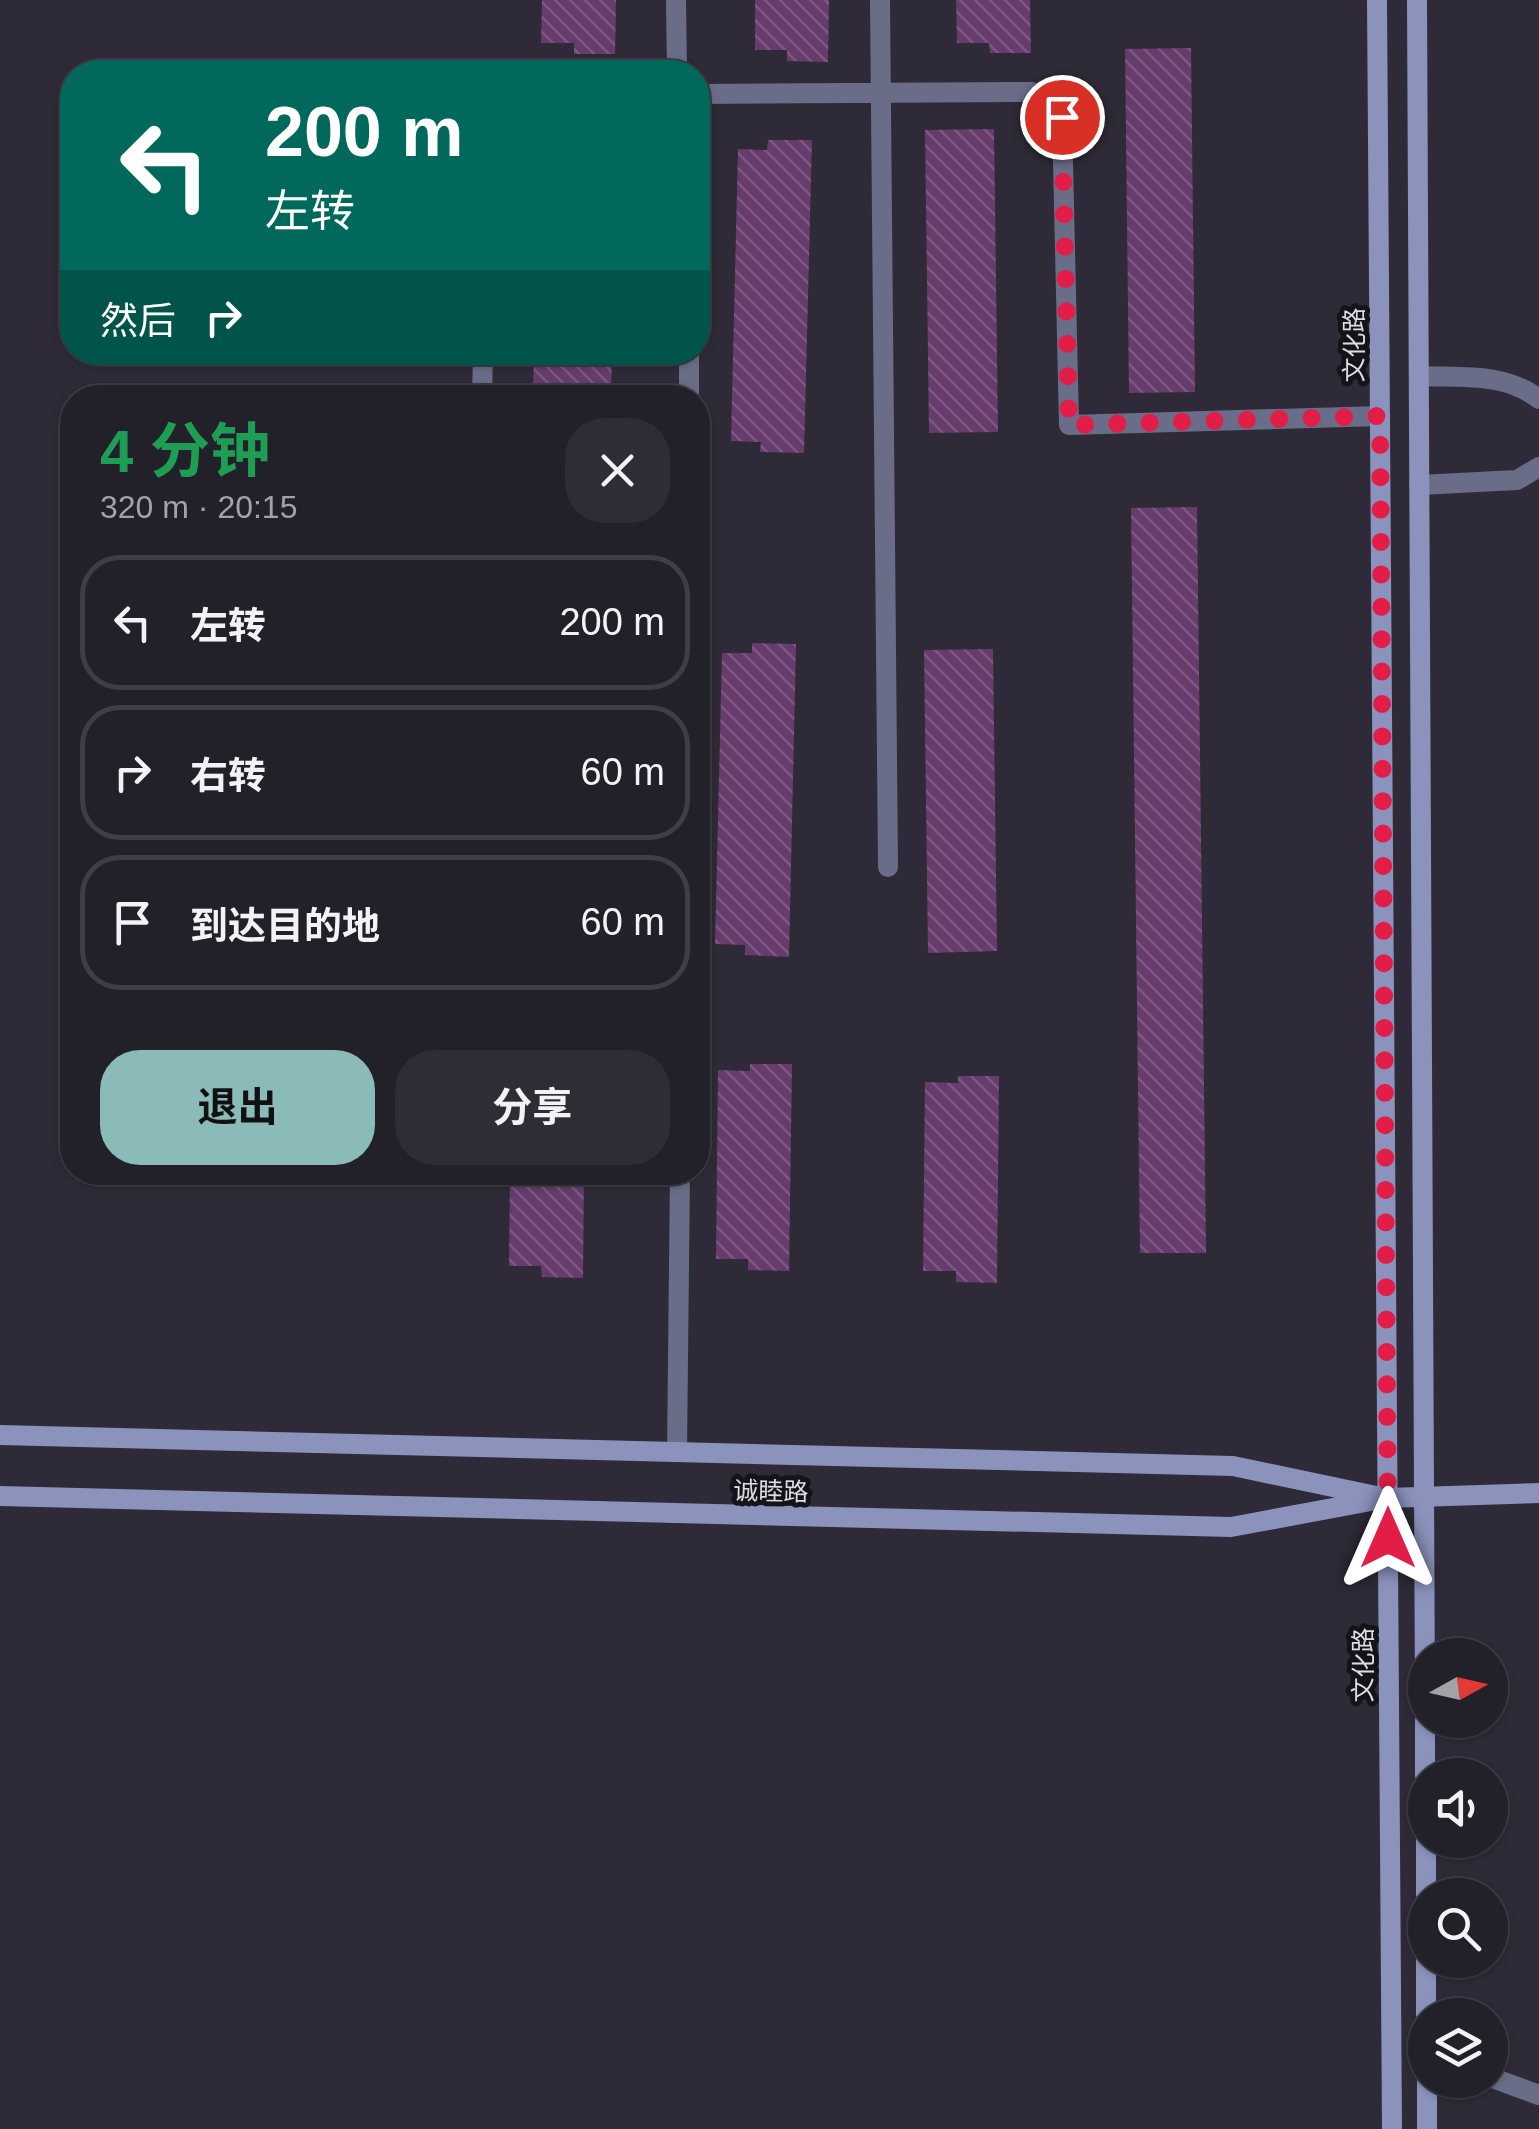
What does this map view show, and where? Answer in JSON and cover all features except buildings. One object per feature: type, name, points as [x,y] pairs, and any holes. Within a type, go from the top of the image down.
[{"type":"main road","name":"文化路","points":[[1377,0],[1392,2129]]},
{"type":"main road","points":[[1417,0],[1425,1638]]},
{"type":"main road","points":[[0,1435],[1233,1466],[1387,1498]]},
{"type":"main road","name":"诚睦路","points":[[0,1496],[1232,1527],[1387,1498],[1539,1493]]},
{"type":"main road","points":[[1427,2098],[1427,2129]]},
{"type":"lane","points":[[676,0],[677,60]]},
{"type":"lane","points":[[880,0],[888,867]]},
{"type":"lane","points":[[710,94],[1032,92],[1050,99],[1062,117],[1069,425],[1380,416]]},
{"type":"lane","points":[[1418,376],[1498,379],[1539,400]]},
{"type":"lane","points":[[1419,485],[1517,480],[1539,468]]},
{"type":"lane","points":[[677,1452],[680,1185]]},
{"type":"lane","points":[[1508,2084],[1539,2095]]},
{"type":"route","points":[[1062,117],[1069,425],[1380,416],[1388,1538]]}]
